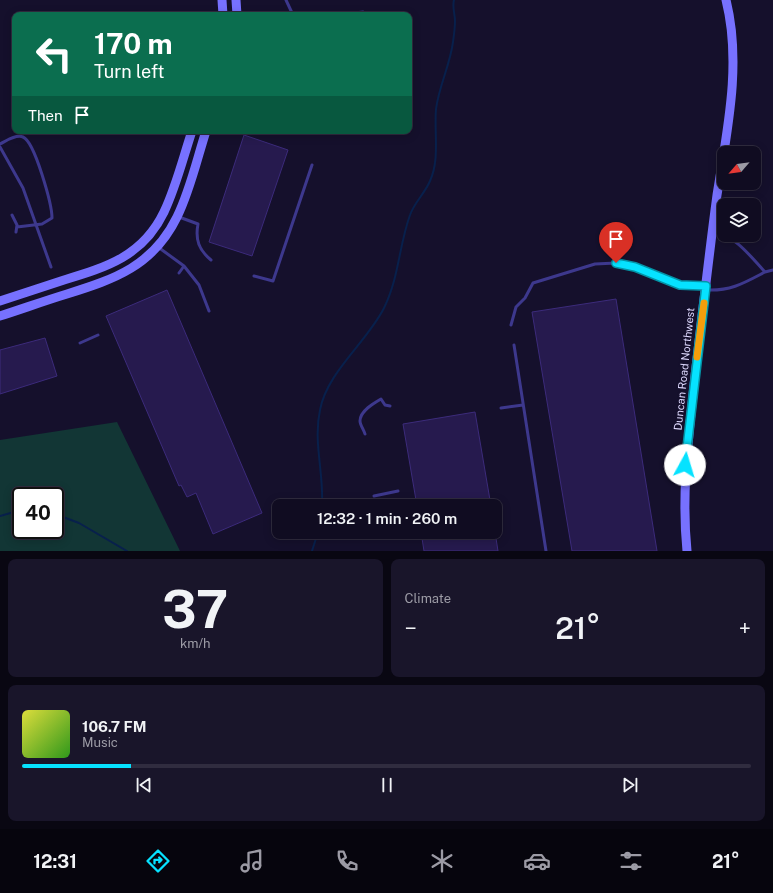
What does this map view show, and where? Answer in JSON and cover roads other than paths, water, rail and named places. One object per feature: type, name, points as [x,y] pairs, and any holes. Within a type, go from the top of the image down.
[{"type":"street","points":[[222,0],[223,12]]},
{"type":"street","points":[[236,0],[237,12]]},
{"type":"street","name":"Duncan Road Northwest","points":[[687,551],[685,465],[712,232],[733,89],[733,53],[729,12],[726,0]]},
{"type":"street","points":[[0,301],[107,267],[130,254],[140,246],[150,235],[164,212],[191,134]]},
{"type":"street","points":[[0,316],[122,275],[144,261],[158,247],[177,217],[205,134]]},
{"type":"lane","points":[[286,0],[292,12]]},
{"type":"lane","points":[[16,227],[35,226],[49,221],[52,218],[52,212],[40,170],[29,143],[24,137],[19,136],[0,145],[23,188],[35,226],[51,267]]},
{"type":"lane","points":[[254,276],[273,281],[312,165]]},
{"type":"lane","points":[[12,215],[16,232]]},
{"type":"lane","points":[[177,217],[198,224],[196,234],[198,242],[202,252],[211,260]]},
{"type":"lane","points":[[712,232],[728,237],[741,247],[765,272]]},
{"type":"lane","points":[[158,247],[184,266],[199,285],[209,311]]},
{"type":"lane","points":[[511,325],[516,307],[525,298],[532,283],[595,264],[616,263],[635,267],[680,285],[723,290],[743,284],[765,272],[773,270]]},
{"type":"lane","points":[[179,273],[184,266]]},
{"type":"lane","points":[[80,343],[98,335]]},
{"type":"lane","points":[[514,345],[546,551]]},
{"type":"lane","points":[[365,434],[360,421],[362,415],[367,409],[381,399],[385,405],[390,406]]},
{"type":"lane","points":[[501,408],[523,406]]},
{"type":"lane","points":[[374,496],[398,491]]},
{"type":"waterway","points":[[322,499],[322,482],[318,446],[318,422],[320,410],[324,396],[339,370],[377,321],[384,308],[393,285],[406,226],[414,206],[428,185],[433,173],[436,155],[436,109],[450,59],[453,42],[455,24],[453,5],[454,0]]},
{"type":"waterway","points":[[0,516],[12,513]]},
{"type":"waterway","points":[[64,517],[79,523],[127,551]]},
{"type":"waterway","points":[[312,551],[316,539]]}]
